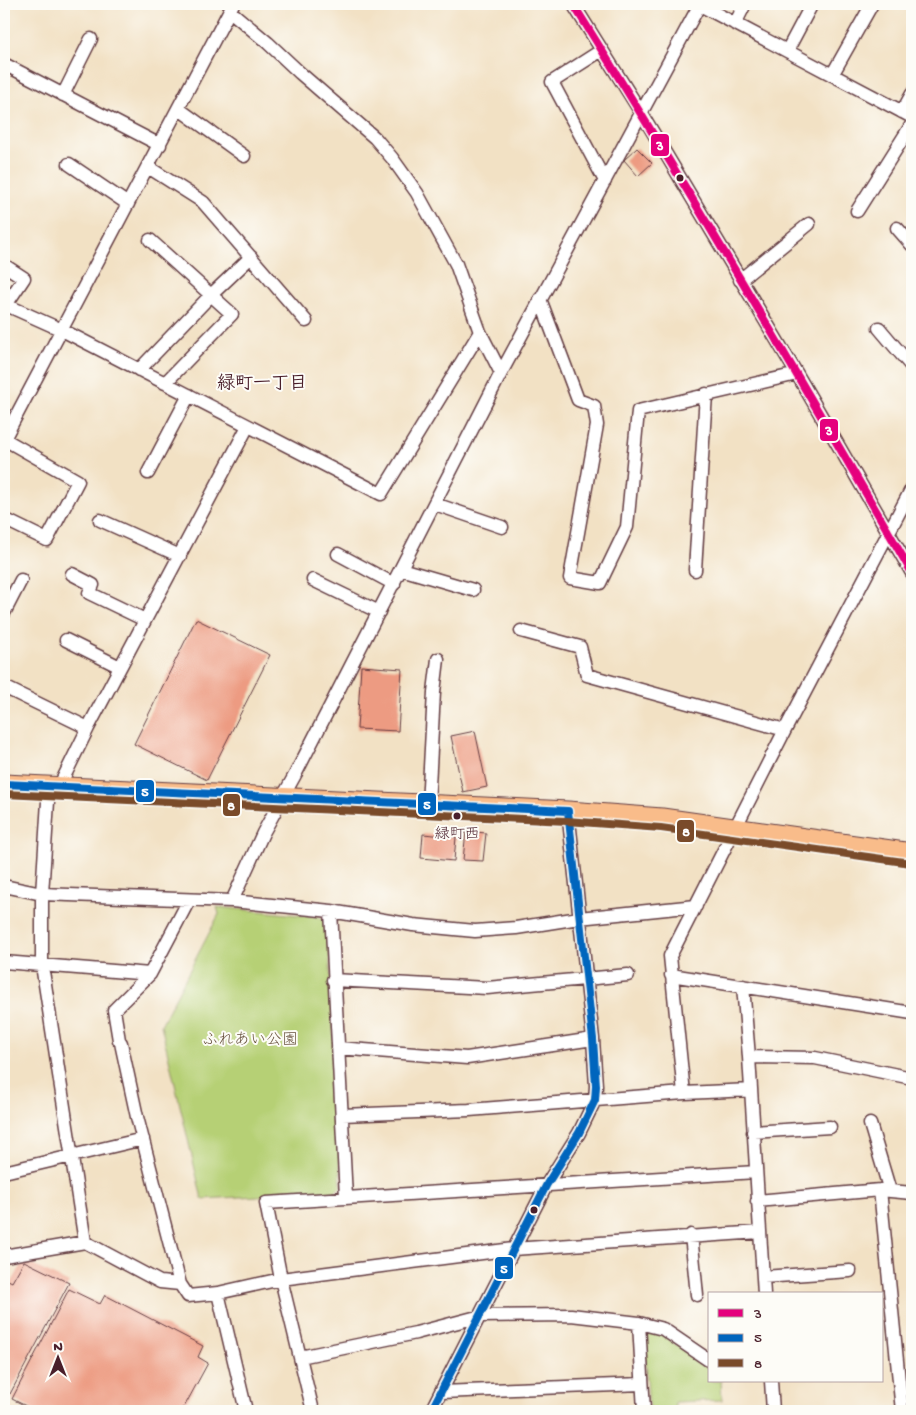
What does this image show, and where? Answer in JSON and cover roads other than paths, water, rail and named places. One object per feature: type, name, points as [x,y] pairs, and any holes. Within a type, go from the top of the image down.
[{"type":"highway","points":[[4,784],[568,811],[662,818],[912,853]]},
{"type":"street","points":[[573,4],[642,114],[797,374],[912,573]]},
{"type":"street","points":[[232,901],[263,833],[394,584],[501,373],[642,114],[699,4],[907,115],[912,94]]},
{"type":"street","points":[[735,24],[745,4]]},
{"type":"street","points":[[788,52],[812,4]]},
{"type":"street","points":[[832,75],[872,4]]},
{"type":"street","points":[[4,519],[47,540],[78,481],[4,439],[232,8],[375,138],[392,158],[417,193],[456,264],[480,332],[501,373]]},
{"type":"street","points":[[63,95],[91,39]]},
{"type":"street","points":[[602,50],[552,82],[605,181]]},
{"type":"street","points":[[4,64],[160,145]]},
{"type":"street","points":[[179,109],[244,156]]},
{"type":"street","points":[[857,211],[912,124]]},
{"type":"street","points":[[69,164],[128,204]]},
{"type":"street","points":[[148,166],[203,202],[306,321]]},
{"type":"street","points":[[740,280],[809,224]]},
{"type":"street","points":[[897,228],[912,245]]},
{"type":"street","points":[[150,240],[232,314],[165,383]]},
{"type":"street","points":[[140,370],[211,295],[251,257]]},
{"type":"street","points":[[4,265],[24,278],[5,304],[62,330],[381,494],[480,332]]},
{"type":"street","points":[[540,299],[578,400],[594,406],[597,425],[570,578],[600,583],[626,527],[638,411],[797,374]]},
{"type":"street","points":[[878,328],[912,367]]},
{"type":"street","points":[[695,570],[706,394]]},
{"type":"street","points":[[148,473],[189,395]]},
{"type":"street","points":[[85,1242],[42,965],[42,894],[54,786],[88,728],[248,426]]},
{"type":"street","points":[[684,1093],[670,956],[785,730],[912,488]]},
{"type":"street","points":[[435,504],[502,527]]},
{"type":"street","points":[[100,520],[180,556]]},
{"type":"street","points":[[338,554],[394,584]]},
{"type":"street","points":[[401,569],[472,590]]},
{"type":"street","points":[[72,574],[93,585],[89,593],[145,620]]},
{"type":"street","points":[[4,613],[8,594],[21,580]]},
{"type":"street","points":[[313,580],[379,612]]},
{"type":"street","points":[[521,631],[580,647],[587,675],[785,730]]},
{"type":"street","points":[[66,640],[120,666]]},
{"type":"street","points":[[428,805],[434,692],[438,659]]},
{"type":"street","points":[[4,687],[88,728]]},
{"type":"street","points":[[432,1411],[547,1184],[579,1133],[595,1100],[593,1039],[568,811]]},
{"type":"street","points":[[4,886],[42,894],[232,901],[331,912],[412,925],[475,931],[516,928],[579,918],[696,906]]},
{"type":"street","points":[[189,900],[150,974],[114,1010],[119,1040],[143,1140],[180,1284],[188,1296],[218,1293],[281,1280],[514,1249],[692,1235],[760,1232]]},
{"type":"street","points":[[331,912],[346,1197]]},
{"type":"street","points":[[4,962],[150,974]]},
{"type":"street","points":[[334,980],[487,988],[628,975]]},
{"type":"street","points":[[671,975],[912,1013]]},
{"type":"street","points":[[743,986],[764,1292]]},
{"type":"street","points":[[338,1048],[467,1058],[593,1039]]},
{"type":"street","points":[[749,1057],[815,1058],[912,1078]]},
{"type":"street","points":[[342,1115],[469,1110],[684,1093],[751,1090]]},
{"type":"street","points":[[870,1124],[885,1191],[902,1411]]},
{"type":"street","points":[[753,1132],[830,1127]]},
{"type":"street","points":[[4,1172],[143,1140]]},
{"type":"street","points":[[313,1411],[281,1280],[266,1203],[756,1172]]},
{"type":"street","points":[[757,1201],[885,1191],[912,1194]]},
{"type":"street","points":[[692,1235],[696,1295]]},
{"type":"street","points":[[4,1256],[85,1242],[160,1282],[180,1284]]},
{"type":"street","points":[[763,1277],[850,1271]]},
{"type":"street","points":[[218,1293],[246,1411]]},
{"type":"street","points":[[300,1357],[416,1333],[481,1316],[571,1315],[638,1323],[663,1329],[708,1360]]},
{"type":"street","points":[[638,1323],[644,1411]]},
{"type":"street","points":[[771,1382],[773,1411]]},
{"type":"street","points":[[442,1392],[642,1384]]},
{"type":"place","name":"緑町西","points":[[457,816]]},
{"type":"district","name":"緑町一丁目","points":[[262,382]]},
{"type":"park label","name":"ふれあい公園","points":[[250,1038]]}]
